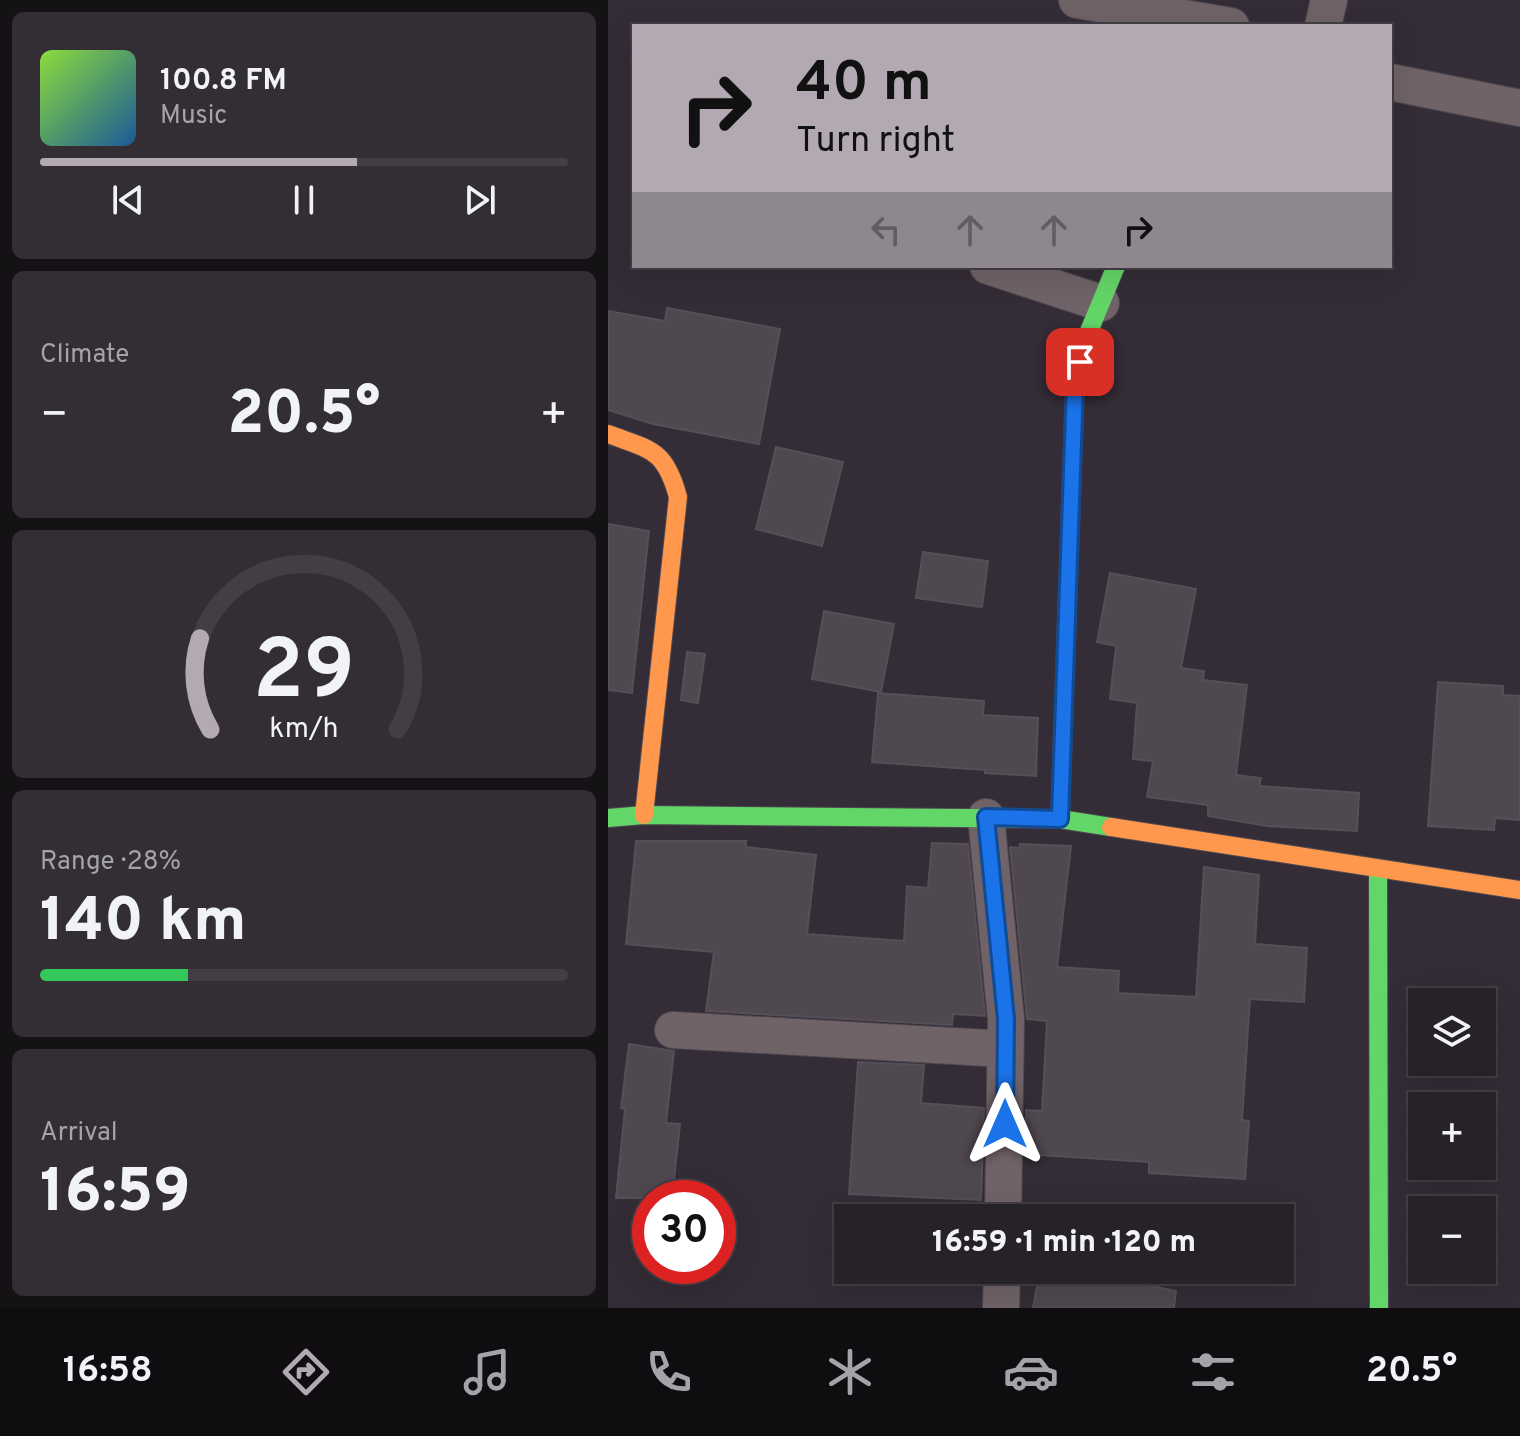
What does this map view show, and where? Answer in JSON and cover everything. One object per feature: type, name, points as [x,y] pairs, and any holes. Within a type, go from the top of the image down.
[{"type":"street","points":[[1077,0],[1219,24]]},
{"type":"street","points":[[1323,24],[1329,0]]},
{"type":"street","points":[[1392,82],[1520,108]]},
{"type":"street","points":[[994,268],[1101,303]]},
{"type":"street","points":[[1060,819],[1075,384],[1085,341],[1115,268]]},
{"type":"street","points":[[608,434],[653,451],[671,470],[678,497],[644,815]]},
{"type":"street","points":[[608,818],[644,815],[1060,819],[1520,890]]},
{"type":"street","points":[[986,817],[1006,1019],[1003,1204]]},
{"type":"street","points":[[1378,869],[1379,1308]]},
{"type":"street","points":[[673,1030],[1005,1049]]},
{"type":"street","points":[[1001,1308],[1002,1284]]},
{"type":"building","points":[[667,308],[780,329],[759,444],[653,424],[608,410],[608,311],[665,321]]},
{"type":"building","points":[[776,447],[843,462],[822,546],[756,529]]},
{"type":"building","points":[[608,524],[649,531],[632,693],[608,690]]},
{"type":"building","points":[[923,552],[988,561],[982,607],[916,598]]},
{"type":"building","points":[[1110,573],[1196,589],[1181,668],[1204,671],[1203,680],[1247,685],[1236,775],[1261,778],[1259,786],[1359,793],[1357,831],[1267,826],[1208,816],[1208,805],[1147,797],[1153,761],[1133,759],[1137,703],[1110,699],[1116,646],[1097,642]]},
{"type":"building","points":[[824,611],[894,624],[881,692],[812,679]]},
{"type":"building","points":[[687,652],[705,654],[698,703],[681,700]]},
{"type":"building","points":[[1438,682],[1503,686],[1503,695],[1520,696],[1520,820],[1495,818],[1494,830],[1428,826]]},
{"type":"building","points":[[878,693],[984,701],[983,715],[1038,718],[1036,776],[872,762]]},
{"type":"building","points":[[636,841],[746,841],[746,847],[816,855],[807,934],[904,941],[907,886],[928,888],[932,843],[968,844],[985,1016],[953,1014],[952,1025],[706,1011],[714,952],[626,944]]},
{"type":"building","points":[[1020,844],[1071,846],[1057,967],[1119,971],[1118,993],[1196,997],[1204,867],[1259,875],[1255,944],[1307,948],[1304,1002],[1250,999],[1242,1120],[1249,1121],[1245,1179],[1149,1173],[1149,1162],[1025,1154],[1026,1110],[1042,1111],[1047,1021],[1027,1019],[1010,847],[1020,848]]},
{"type":"building","points":[[629,1044],[674,1051],[666,1123],[680,1124],[674,1180],[632,1180],[632,1198],[616,1198],[625,1109],[621,1108]]},
{"type":"building","points":[[858,1062],[924,1065],[921,1103],[984,1108],[981,1200],[849,1194]]},
{"type":"building","points":[[1037,1284],[1142,1284],[1176,1291],[1174,1308],[1033,1308]]},
{"type":"traffic: fast","points":[[1060,819],[1075,384],[1085,341],[1115,268]]},
{"type":"traffic: fast","points":[[608,818],[644,815],[1060,819],[1111,827]]},
{"type":"traffic: fast","points":[[1378,869],[1379,1308]]},
{"type":"traffic: slow","points":[[608,434],[646,448],[661,460],[668,469],[678,497],[644,815]]},
{"type":"traffic: slow","points":[[1111,827],[1520,890]]},
{"type":"route","points":[[1005,1124],[1006,1019],[986,817],[1060,819],[1075,384],[1080,362]]}]
